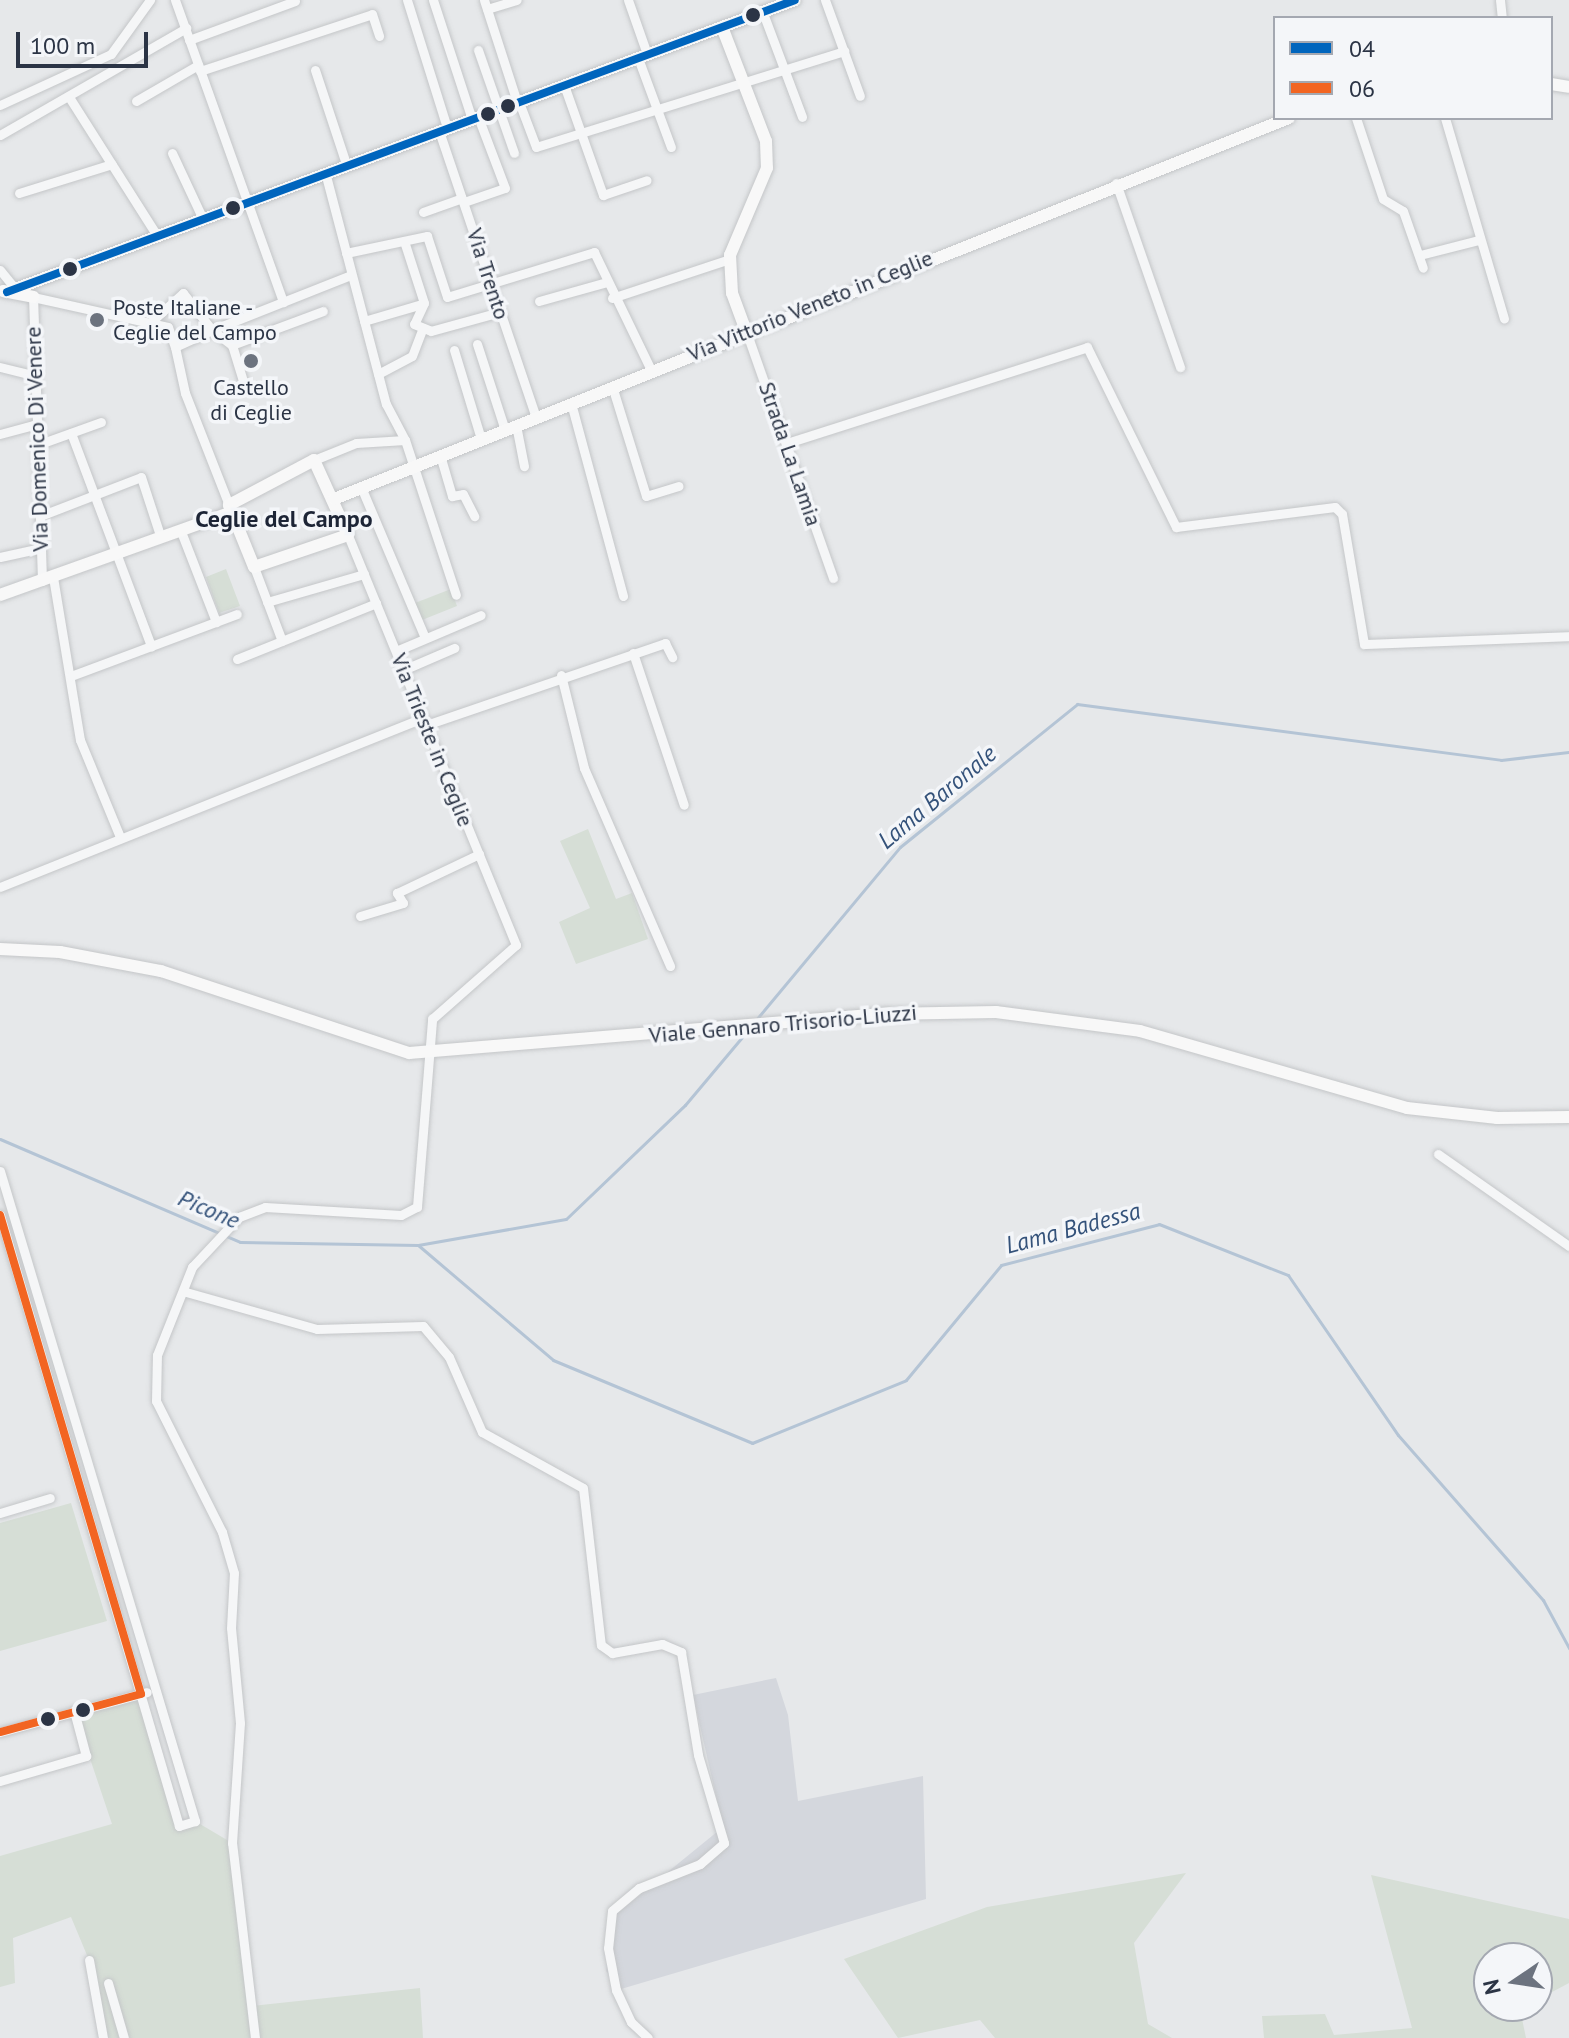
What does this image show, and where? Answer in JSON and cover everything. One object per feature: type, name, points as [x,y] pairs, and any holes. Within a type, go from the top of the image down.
[{"type":"main road","points":[[7,290],[795,0]]},
{"type":"main road","points":[[722,27],[766,141],[767,168],[730,259],[732,293],[746,331]]},
{"type":"main road","name":"Via Vittorio Veneto in Ceglie","points":[[334,499],[1116,183],[1284,120]]},
{"type":"main road","points":[[7,290],[33,297]]},
{"type":"main road","points":[[0,595],[231,508],[314,460],[348,535],[254,566],[231,508]]},
{"type":"main road","name":"Viale Gennaro Trisorio-Liuzzi","points":[[0,949],[60,952],[161,971],[370,1045],[430,1053],[943,1012],[1048,1015],[1179,1041],[1407,1108],[1569,1117]]},
{"type":"street","points":[[0,105],[111,54],[150,0]]},
{"type":"street","points":[[175,0],[283,302]]},
{"type":"street","name":"Via Trento","points":[[407,0],[463,200],[536,417]]},
{"type":"street","points":[[423,212],[505,188],[475,118],[433,0]]},
{"type":"street","points":[[517,0],[486,5],[536,147],[844,51]]},
{"type":"street","points":[[628,0],[657,109],[671,147]]},
{"type":"street","points":[[825,0],[860,96]]},
{"type":"street","points":[[189,40],[295,1]]},
{"type":"street","points":[[763,13],[802,117]]},
{"type":"street","points":[[136,101],[199,68],[372,14],[379,36]]},
{"type":"street","points":[[0,135],[186,28]]},
{"type":"street","points":[[478,50],[514,153]]},
{"type":"street","points":[[315,70],[346,164]]},
{"type":"street","points":[[564,85],[603,195],[647,180]]},
{"type":"street","points":[[69,97],[156,234]]},
{"type":"street","points":[[1357,120],[1383,199],[1403,211],[1423,268]]},
{"type":"street","points":[[1446,120],[1504,319]]},
{"type":"street","points":[[172,153],[202,217]]},
{"type":"street","points":[[19,193],[112,164]]},
{"type":"street","points":[[325,172],[378,374],[405,440],[456,595]]},
{"type":"street","points":[[1116,183],[1180,367]]},
{"type":"street","points":[[346,253],[427,236],[447,297],[594,252],[612,298],[651,370]]},
{"type":"street","points":[[1420,255],[1479,240]]},
{"type":"street","points":[[404,241],[424,303],[414,324],[435,331],[500,312]]},
{"type":"street","points":[[612,298],[730,259]]},
{"type":"street","points":[[0,270],[7,290]]},
{"type":"street","points":[[178,344],[351,275]]},
{"type":"street","points":[[539,301],[607,282]]},
{"type":"street","points":[[152,321],[183,293],[212,330],[232,345],[243,381]]},
{"type":"street","points":[[33,297],[152,321],[168,327],[178,344]]},
{"type":"street","name":"Via Domenico Di Venere","points":[[33,297],[41,548],[71,676],[80,740],[120,837]]},
{"type":"street","points":[[178,344],[206,331],[181,297],[157,319],[170,324],[178,344],[185,393],[231,508]]},
{"type":"street","points":[[364,321],[424,303]]},
{"type":"street","points":[[232,345],[323,311]]},
{"type":"street","points":[[378,374],[412,356],[423,328]]},
{"type":"street","name":"Strada La Lamia","points":[[746,331],[833,578]]},
{"type":"street","points":[[477,344],[524,466]]},
{"type":"street","points":[[787,443],[1087,347],[1176,527],[1335,507],[1342,514],[1364,644],[1569,636]]},
{"type":"street","points":[[454,350],[481,439]]},
{"type":"street","points":[[0,367],[35,376]]},
{"type":"street","points":[[612,386],[646,496],[679,486]]},
{"type":"street","points":[[571,403],[623,596]]},
{"type":"street","points":[[37,445],[101,422]]},
{"type":"street","points":[[0,434],[37,424]]},
{"type":"street","points":[[71,433],[151,646]]},
{"type":"street","points":[[314,460],[356,443],[405,440]]},
{"type":"street","points":[[440,455],[452,496],[463,494],[474,516]]},
{"type":"street","points":[[254,566],[342,534],[314,467],[234,509],[254,566],[267,602],[282,641]]},
{"type":"street","points":[[40,516],[141,477],[160,535]]},
{"type":"street","points":[[361,487],[425,638]]},
{"type":"street","points":[[180,529],[216,622]]},
{"type":"street","name":"Via Trieste in Ceglie","points":[[348,535],[516,945],[432,1019],[430,1053]]},
{"type":"street","points":[[0,557],[41,548]]},
{"type":"street","points":[[267,602],[364,574]]},
{"type":"street","points":[[237,659],[376,603]]},
{"type":"street","points":[[71,676],[237,614]]},
{"type":"street","points":[[396,651],[481,615]]},
{"type":"street","points":[[0,887],[120,837],[425,722],[561,675],[665,643],[672,657]]},
{"type":"street","points":[[403,670],[454,648]]},
{"type":"street","points":[[633,653],[684,805]]},
{"type":"street","points":[[561,675],[584,768],[670,966]]},
{"type":"street","points":[[360,916],[403,903],[397,893],[479,854]]},
{"type":"street","points":[[255,2038],[232,1843],[240,1723],[232,1557],[153,1386],[173,1305],[186,1292],[192,1267],[239,1217],[265,1207],[410,1214],[417,1207],[430,1053]]},
{"type":"street","points":[[1438,1154],[1569,1246]]},
{"type":"street","points":[[0,1171],[195,1821],[179,1826],[0,1215]]},
{"type":"street","points":[[186,1292],[317,1329],[412,1322],[449,1357],[482,1432],[583,1488],[606,1651],[673,1646],[686,1663],[698,1755],[724,1843],[700,1864],[616,1903],[608,1948],[616,1990],[620,2004],[648,2038]]},
{"type":"street","points":[[0,1513],[50,1498]]},
{"type":"street","points":[[101,1560],[114,1556]]},
{"type":"street","points":[[0,1732],[156,1689]]},
{"type":"street","points":[[0,1781],[86,1756],[74,1711]]},
{"type":"street","points":[[89,1960],[103,2038]]},
{"type":"street","points":[[108,1983],[124,2038]]},
{"type":"shaded area","points":[[226,569],[240,606],[219,613],[206,577]]},
{"type":"shaded area","points":[[451,589],[457,606],[422,620],[415,603]]},
{"type":"shaded area","points":[[588,829],[616,899],[632,893],[648,939],[576,964],[559,922],[590,908],[560,841]]},
{"type":"shaded area","points":[[71,1503],[107,1621],[0,1651],[0,1523]]},
{"type":"shaded area","points":[[776,1678],[788,1715],[798,1801],[923,1776],[926,1899],[621,1989],[606,1971],[615,1915],[723,1827],[693,1695]]},
{"type":"shaded area","points":[[141,1694],[179,1826],[195,1821],[232,1843],[252,2006],[420,1988],[423,2038],[103,2038],[89,1960],[71,1917],[13,1938],[15,1983],[0,1987],[0,1856],[112,1824],[74,1711]]},
{"type":"shaded area","points":[[1186,1873],[1134,1943],[1148,2024],[1172,2038],[995,2038],[980,2020],[898,2038],[844,1959],[987,1907]]},
{"type":"shaded area","points":[[1371,1875],[1569,1919],[1569,1983],[1553,1992],[1553,1942],[1473,1942],[1473,2022],[1523,2022],[1526,2038],[1264,2038],[1262,2016],[1325,2014],[1334,2035],[1412,2028]]},
{"type":"waterway","name":"Lama Baronale","points":[[755,1021],[900,847],[1077,704],[1501,760],[1569,752]]},
{"type":"waterway","name":"Picone","points":[[0,1139],[240,1242],[418,1245],[566,1219],[685,1105],[748,1030]]},
{"type":"waterway","name":"Lama Badessa","points":[[418,1245],[553,1360],[752,1443],[906,1380],[1001,1265],[1159,1224],[1288,1275],[1398,1435],[1543,1600],[1569,1648]]},
{"type":"transit line","name":"04","points":[[7,292],[795,0]]},
{"type":"transit line","name":"06","points":[[0,1215],[141,1694],[0,1732]]},
{"type":"place","name":"Poste Italiane - Ceglie del Campo","points":[[97,320]]},
{"type":"place","name":"Castello di Ceglie","points":[[251,361]]},
{"type":"district","name":"Ceglie del Campo","points":[[284,519]]}]
